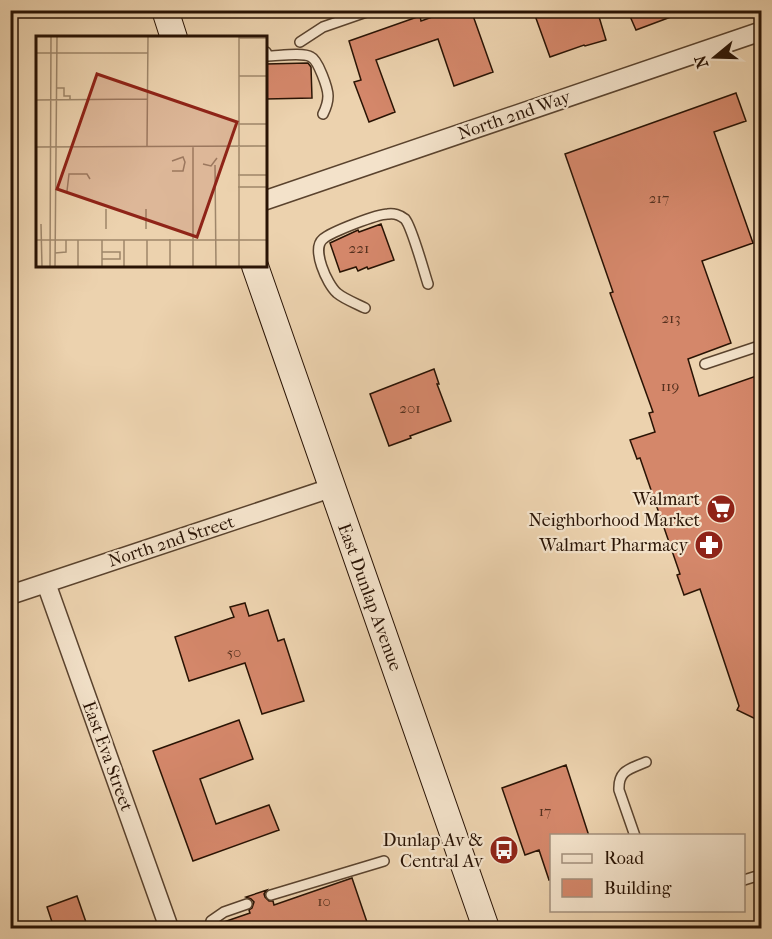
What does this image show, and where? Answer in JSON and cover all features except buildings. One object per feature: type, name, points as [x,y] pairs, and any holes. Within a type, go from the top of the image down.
[{"type":"main road","points":[[165,10],[173,36]]},
{"type":"main road","name":"East Dunlap Avenue","points":[[255,267],[486,928]]},
{"type":"street","name":"North 2nd Way","points":[[267,200],[762,31]]},
{"type":"street","name":"North 2nd Street","points":[[10,595],[331,488]]},
{"type":"street","name":"East Eva Street","points":[[46,583],[169,928]]},
{"type":"lane","points":[[300,42],[323,27],[372,10]]},
{"type":"lane","points":[[267,54],[268,56],[304,55],[312,57],[318,63],[328,94],[323,114]]},
{"type":"lane","points":[[365,308],[338,293],[328,280],[318,252],[323,238],[348,227],[386,214],[397,214],[406,220],[428,284]]},
{"type":"lane","points":[[705,364],[762,345]]},
{"type":"lane","points":[[634,834],[618,785],[620,776],[625,771],[646,762]]},
{"type":"lane","points":[[271,895],[384,861]]},
{"type":"lane","points":[[745,880],[760,874]]},
{"type":"lane","points":[[211,921],[224,912],[247,904]]},
{"type":"place","name":"Walmart Neighborhood Market","points":[[721,509]]},
{"type":"place","name":"Walmart Pharmacy","points":[[709,545]]},
{"type":"place","name":"Dunlap Av & Central Av","points":[[504,850]]}]
